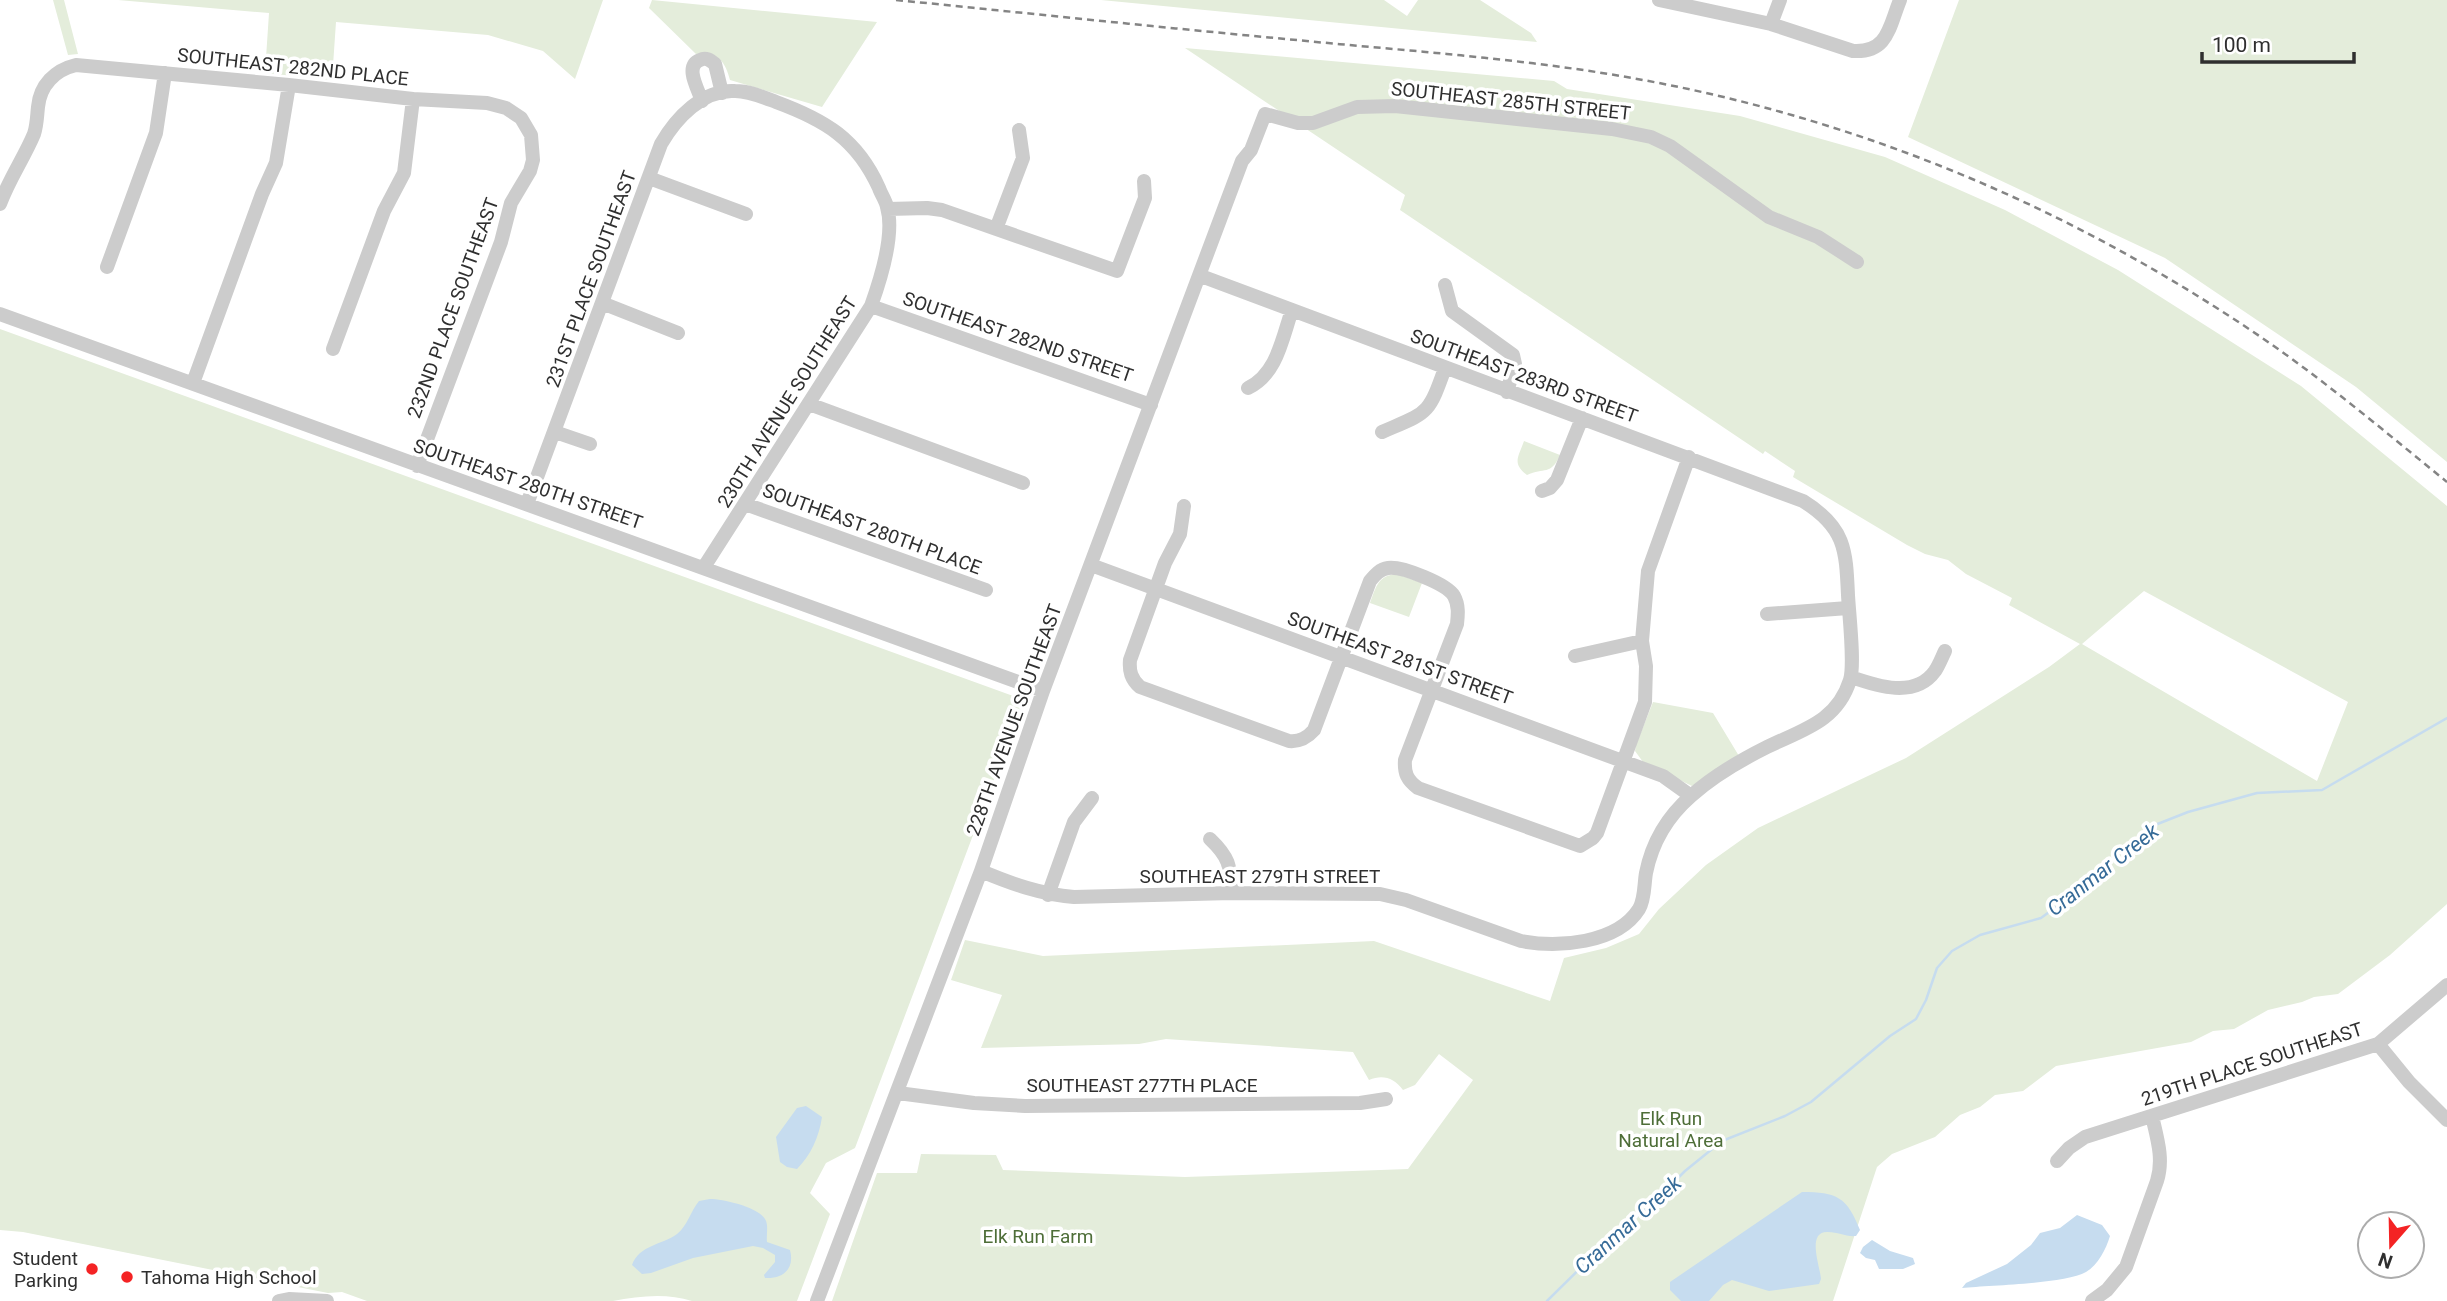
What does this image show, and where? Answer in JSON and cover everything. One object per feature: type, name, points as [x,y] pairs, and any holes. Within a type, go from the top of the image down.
[{"type":"street","points":[[1659,0],[1771,24],[1853,51],[1871,50],[1885,39],[1900,0]]},
{"type":"street","points":[[1771,24],[1780,0]]},
{"type":"street","points":[[702,101],[692,72],[693,65],[698,60],[712,60],[722,93],[734,90],[756,94],[808,113],[834,129],[854,147],[870,170],[888,209],[942,210],[1117,271],[1145,198],[1144,181]]},
{"type":"street","name":"SOUTHEAST 282ND PLACE","points":[[0,204],[8,181],[35,132],[41,93],[51,77],[76,65],[496,105],[515,113],[527,126]]},
{"type":"street","points":[[107,267],[156,133],[165,73]]},
{"type":"street","points":[[193,383],[257,207],[276,163],[289,85]]},
{"type":"street","name":"231ST PLACE SOUTHEAST","points":[[527,504],[661,144],[670,127],[689,108],[722,93]]},
{"type":"street","points":[[333,349],[384,211],[404,173],[413,99]]},
{"type":"street","name":"SOUTHEAST 285TH STREET","points":[[1242,161],[1251,150],[1265,114],[1282,120],[1312,122],[1357,107],[1395,106],[1612,130],[1651,137],[1670,146],[1760,212],[1827,241],[1857,262]]},
{"type":"street","name":"232ND PLACE SOUTHEAST","points":[[417,466],[501,242],[510,203],[533,160],[533,145],[527,126]]},
{"type":"street","points":[[996,229],[1023,158],[1019,130]]},
{"type":"street","name":"228TH AVENUE SOUTHEAST","points":[[820,1298],[981,872],[1043,691],[1242,161]]},
{"type":"street","points":[[649,177],[746,214]]},
{"type":"street","name":"230TH AVENUE SOUTHEAST","points":[[704,567],[872,306],[887,249],[888,209]]},
{"type":"street","name":"SOUTHEAST 283RD STREET","points":[[1200,276],[1802,501],[1829,521],[1837,532],[1846,556],[1849,608]]},
{"type":"street","points":[[1445,285],[1452,312],[1513,355],[1515,364],[1507,392]]},
{"type":"street","points":[[602,303],[678,333]]},
{"type":"street","name":"SOUTHEAST 282ND STREET","points":[[872,306],[1151,405]]},
{"type":"street","points":[[1248,388],[1261,381],[1270,370],[1292,310]]},
{"type":"street","name":"SOUTHEAST 280TH STREET","points":[[0,314],[1043,691]]},
{"type":"street","points":[[1382,432],[1419,416],[1428,409],[1434,400],[1444,368]]},
{"type":"street","points":[[809,404],[1023,483]]},
{"type":"street","points":[[1542,491],[1550,488],[1557,480],[1582,418]]},
{"type":"street","points":[[555,432],[590,444]]},
{"type":"street","points":[[1184,506],[1180,534],[1165,563],[1130,660],[1131,674],[1140,687],[1289,741],[1304,739],[1314,730],[1370,581],[1383,569],[1398,569],[1432,581],[1448,589],[1454,597],[1457,624],[1405,760],[1405,775],[1418,788],[1580,846],[1597,833],[1645,702],[1646,666],[1642,642],[1645,590],[1651,558],[1689,457]]},
{"type":"street","name":"SOUTHEAST 280TH PLACE","points":[[745,505],[986,590]]},
{"type":"street","name":"SOUTHEAST 281ST STREET","points":[[1091,565],[1625,761],[1663,776],[1691,796]]},
{"type":"street","points":[[1691,796],[1735,765],[1818,724],[1839,703],[1851,677],[1849,608],[1767,614]]},
{"type":"street","points":[[1575,656],[1642,642]]},
{"type":"street","points":[[1851,677],[1889,688],[1910,687],[1927,679],[1945,651]]},
{"type":"street","name":"SOUTHEAST 279TH STREET","points":[[981,872],[1048,895],[1074,897],[1232,893],[1380,894],[1394,896],[1521,941],[1539,944],[1581,942],[1618,928],[1638,910],[1656,840],[1665,825],[1691,796]]},
{"type":"street","points":[[1048,895],[1074,822],[1092,798]]},
{"type":"street","points":[[1210,839],[1223,852],[1229,863],[1232,893]]},
{"type":"street","name":"219TH PLACE SOUTHEAST","points":[[2057,1161],[2085,1137],[2378,1044],[2447,985]]},
{"type":"street","points":[[2378,1044],[2409,1082],[2447,1120]]},
{"type":"street","name":"SOUTHEAST 277TH PLACE","points":[[898,1093],[963,1102],[1026,1106],[1360,1103],[1386,1099]]},
{"type":"street","points":[[2092,1301],[2107,1290],[2126,1267],[2160,1172],[2160,1148],[2152,1116]]},
{"type":"street","points":[[279,1301],[327,1301]]},
{"type":"green space","points":[[53,0],[64,0],[78,54],[68,55]]},
{"type":"green space","points":[[118,0],[603,0],[575,79],[543,51],[488,35],[336,22],[332,80],[265,73],[269,13]]},
{"type":"green space","points":[[652,0],[877,22],[822,107],[730,80],[723,62],[709,54],[696,54],[649,8]]},
{"type":"green space","points":[[1101,0],[1384,0],[1407,16],[1418,0],[1480,0],[1531,33],[1537,42]]},
{"type":"green space","points":[[1959,0],[2447,0],[2447,462],[2356,387],[2165,258],[1908,137]]},
{"type":"green space","points":[[1185,48],[1554,81],[1567,89],[1740,116],[1885,157],[2005,210],[2118,270],[2301,386],[2447,506],[2447,904],[2390,955],[2338,994],[2314,997],[2268,1010],[2234,1029],[2213,1031],[2191,1042],[2056,1066],[2023,1091],[1995,1095],[1980,1107],[1960,1115],[1935,1137],[1892,1154],[1877,1167],[1833,1301],[832,1301],[877,1173],[917,1173],[921,1154],[996,1155],[1003,1170],[1185,1177],[1408,1169],[1473,1080],[1439,1054],[1415,1085],[1403,1090],[1388,1078],[1369,1080],[1353,1052],[1166,1039],[1139,1044],[981,1048],[1002,995],[951,980],[965,940],[1043,956],[1374,941],[1550,1001],[1564,958],[1606,948],[1639,934],[1659,909],[1706,865],[1758,828],[1906,758],[2049,667],[2080,644],[2009,605],[2012,598],[1966,574],[1948,560],[1925,554],[1907,545],[1793,477],[1795,471],[1765,451],[1763,454],[1400,210],[1405,195]],"holes":[[[2144,591],[2348,702],[2317,781],[2082,644]]]},
{"type":"green space","points":[[0,329],[1024,700],[855,1148],[826,1163],[810,1193],[830,1214],[797,1301],[692,1301],[653,1296],[613,1301],[367,1301],[342,1292],[328,1293],[23,1232],[0,1230]]},
{"type":"green space","points":[[1524,441],[1560,455],[1557,462],[1550,468],[1527,475],[1518,463]]},
{"type":"green space","points":[[1397,574],[1422,583],[1409,617],[1370,603],[1382,579]]},
{"type":"green space","points":[[1653,702],[1713,713],[1739,756],[1692,786],[1643,762],[1635,751],[1636,745]]},
{"type":"water","points":[[806,1106],[822,1117],[819,1132],[802,1164],[797,1169],[787,1167],[780,1162],[776,1137],[797,1108]]},
{"type":"water","points":[[1802,1192],[1824,1193],[1839,1199],[1850,1210],[1860,1230],[1856,1236],[1828,1232],[1817,1237],[1816,1250],[1821,1279],[1819,1284],[1769,1291],[1732,1280],[1723,1285],[1709,1301],[1681,1301],[1670,1290],[1670,1282]]},
{"type":"water","points":[[710,1199],[740,1204],[761,1215],[767,1224],[767,1242],[790,1250],[791,1263],[786,1272],[777,1277],[765,1278],[764,1275],[775,1262],[775,1255],[753,1246],[693,1258],[651,1273],[642,1274],[632,1265],[645,1249],[677,1234],[699,1201]]},
{"type":"water","points":[[2077,1215],[2102,1225],[2110,1236],[2101,1256],[2086,1272],[2045,1282],[1962,1288],[1966,1283],[2007,1264],[2031,1245],[2040,1233],[2060,1228]]},
{"type":"water","points":[[1872,1240],[1890,1251],[1913,1258],[1915,1264],[1903,1269],[1879,1269],[1875,1260],[1860,1253]]},
{"type":"waterway","name":"Cranmar Creek","points":[[1547,1301],[1618,1231],[1722,1141],[1785,1116],[1811,1102],[1890,1036],[1916,1019],[1937,968],[1952,951],[1980,935],[2041,918],[2079,890],[2085,881],[2155,825],[2188,812],[2257,793],[2322,790],[2447,718]]},
{"type":"railway","points":[[896,0],[1465,56],[1599,72],[1733,99],[1821,124],[1865,138],[1993,188],[2059,219],[2156,271],[2249,329],[2300,365],[2447,482]]},
{"type":"place","name":"Student Parking","points":[[92,1269]]},
{"type":"place","name":"Tahoma High School","points":[[127,1277]]},
{"type":"park label","name":"Elk Run Natural Area","points":[[1671,1129]]},
{"type":"park label","name":"Elk Run Farm","points":[[1038,1236]]}]
